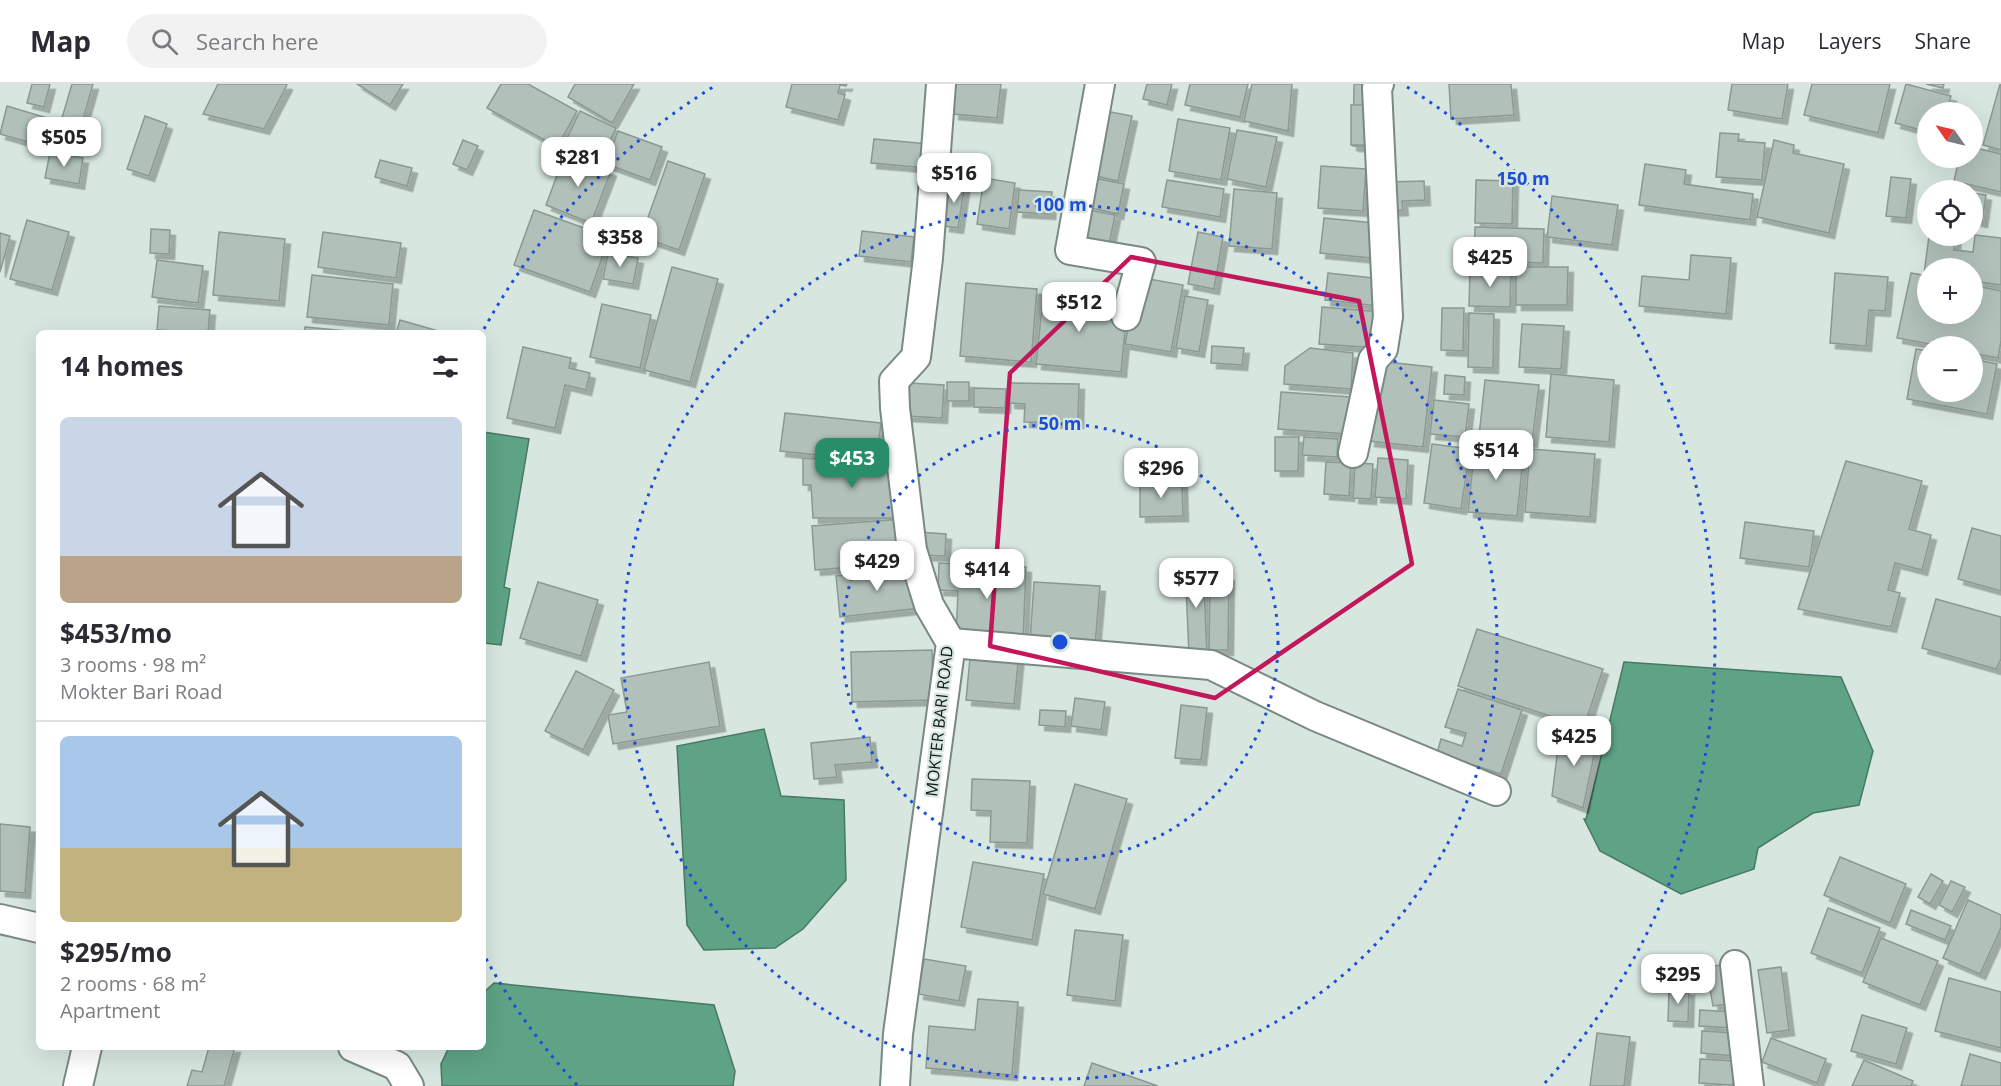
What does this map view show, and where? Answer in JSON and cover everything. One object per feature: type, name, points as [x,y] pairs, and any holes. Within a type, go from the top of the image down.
[{"type":"street","name":"MOKTER BARI ROAD","points":[[895,1086],[898,1034],[951,643],[929,605],[912,550],[895,408],[894,381],[916,357],[928,258],[941,84]]},
{"type":"street","points":[[1100,84],[1070,250],[1141,262],[1126,316]]},
{"type":"street","points":[[1353,453],[1372,360],[1383,349],[1388,317],[1379,157],[1377,88],[1379,84]]},
{"type":"street","points":[[951,643],[1211,665],[1315,716],[1496,791]]},
{"type":"street","points":[[0,919],[36,927]]},
{"type":"street","points":[[1735,965],[1749,1086]]},
{"type":"street","points":[[78,1086],[86,1050]]},
{"type":"street","points":[[359,1050],[397,1066],[409,1086]]},
{"type":"highlighted area","points":[[1131,257],[1359,301],[1412,564],[1215,698],[990,646],[1010,373]]},
{"type":"shaded area","points":[[486,432],[529,439],[504,587],[510,589],[501,645],[486,643]]},
{"type":"shaded area","points":[[1624,662],[1841,677],[1873,751],[1859,805],[1813,813],[1758,848],[1754,869],[1681,894],[1600,851],[1584,819],[1586,819]]},
{"type":"shaded area","points":[[764,729],[781,796],[844,800],[846,880],[803,929],[775,948],[704,950],[687,925],[677,746]]},
{"type":"shaded area","points":[[494,983],[714,1005],[735,1071],[733,1086],[442,1086],[441,1064],[448,1050],[486,1050],[486,990]]},
{"type":"building","points":[[32,84],[50,84],[44,107],[27,103]]},
{"type":"building","points":[[72,84],[93,84],[82,123],[62,118]]},
{"type":"building","points":[[218,84],[287,85],[264,129],[203,114]]},
{"type":"building","points":[[357,84],[403,84],[390,105]]},
{"type":"building","points":[[501,84],[528,84],[577,111],[557,147],[487,108]]},
{"type":"building","points":[[575,84],[634,84],[612,123],[568,97]]},
{"type":"building","points":[[792,84],[847,84],[846,86],[840,85],[838,93],[845,95],[838,120],[786,107]]},
{"type":"building","points":[[956,84],[1001,84],[997,118],[953,114]]},
{"type":"building","points":[[1147,84],[1172,84],[1167,105],[1143,99]]},
{"type":"building","points":[[1190,84],[1248,84],[1240,117],[1185,105]]},
{"type":"building","points":[[1252,84],[1292,84],[1288,131],[1244,121]]},
{"type":"building","points":[[1354,84],[1374,84],[1373,146],[1353,146]]},
{"type":"building","points":[[1449,84],[1511,84],[1514,115],[1451,119]]},
{"type":"building","points":[[1732,84],[1788,84],[1782,119],[1728,110]]},
{"type":"building","points":[[1812,84],[1890,84],[1878,133],[1804,115]]},
{"type":"building","points":[[1906,84],[1951,96],[1949,102],[1917,102],[1917,129],[1895,123]]},
{"type":"building","points":[[1926,84],[1944,84],[1943,88]]},
{"type":"building","points":[[2000,84],[2001,84],[2001,150],[1983,145]]},
{"type":"building","points":[[1351,105],[1365,105],[1366,145],[1351,145]]},
{"type":"building","points":[[7,106],[57,121],[49,148],[0,134]]},
{"type":"building","points":[[1100,110],[1132,116],[1118,181],[1087,174]]},
{"type":"building","points":[[580,111],[616,128],[600,162],[564,145]]},
{"type":"building","points":[[145,116],[167,124],[149,176],[127,169]]},
{"type":"building","points":[[1178,119],[1230,128],[1221,180],[1169,171]]},
{"type":"building","points":[[1237,130],[1277,137],[1266,187],[1227,179]]},
{"type":"building","points":[[618,131],[662,147],[650,180],[606,164]]},
{"type":"building","points":[[1720,133],[1739,134],[1738,141],[1765,143],[1762,180],[1716,177]]},
{"type":"building","points":[[874,139],[929,144],[927,168],[871,163]]},
{"type":"building","points":[[463,140],[478,146],[467,170],[453,164]]},
{"type":"building","points":[[1774,140],[1794,145],[1793,153],[1844,164],[1829,233],[1757,217]]},
{"type":"building","points":[[1983,150],[2001,154],[2001,192],[1983,188],[1983,180],[1954,180],[1957,168],[1983,168]]},
{"type":"building","points":[[50,152],[83,158],[79,184],[45,178]]},
{"type":"building","points":[[565,154],[611,171],[591,223],[546,205]]},
{"type":"building","points":[[380,160],[412,168],[407,186],[375,177]]},
{"type":"building","points":[[668,161],[705,174],[679,250],[641,237]]},
{"type":"building","points":[[1645,164],[1686,170],[1684,184],[1753,194],[1750,220],[1639,205]]},
{"type":"building","points":[[1321,166],[1366,169],[1363,211],[1318,208]]},
{"type":"building","points":[[1891,177],[1911,179],[1906,218],[1886,216]]},
{"type":"building","points":[[984,178],[1015,183],[1009,229],[977,224]]},
{"type":"building","points":[[1094,178],[1124,184],[1118,214],[1087,207]]},
{"type":"building","points":[[951,180],[965,182],[958,228],[944,226]]},
{"type":"building","points":[[1167,180],[1224,189],[1220,217],[1162,207]]},
{"type":"building","points":[[1476,180],[1513,181],[1512,224],[1475,223]]},
{"type":"building","points":[[1424,181],[1425,200],[1402,201],[1403,210],[1388,211],[1387,182]]},
{"type":"building","points":[[1234,189],[1277,193],[1272,249],[1229,246]]},
{"type":"building","points":[[1019,190],[1052,192],[1050,214],[1017,212]]},
{"type":"building","points":[[1983,195],[1986,195],[1983,215]]},
{"type":"building","points":[[1552,196],[1618,205],[1612,245],[1547,237]]},
{"type":"building","points":[[1084,209],[1115,215],[1108,250],[1077,244]]},
{"type":"building","points":[[534,210],[609,237],[590,292],[514,265]]},
{"type":"building","points":[[1324,218],[1374,223],[1371,258],[1320,253]]},
{"type":"building","points":[[27,220],[69,232],[52,290],[10,279]]},
{"type":"building","points":[[1475,227],[1544,229],[1543,263],[1474,261]]},
{"type":"building","points":[[151,229],[170,230],[169,254],[150,253]]},
{"type":"building","points":[[862,231],[914,237],[911,262],[859,256]]},
{"type":"building","points":[[219,232],[285,239],[279,301],[213,295]]},
{"type":"building","points":[[323,232],[401,243],[396,278],[318,267]]},
{"type":"building","points":[[1198,232],[1223,237],[1214,289],[1188,284]]},
{"type":"building","points":[[0,233],[10,236],[0,272]]},
{"type":"building","points":[[1983,236],[2001,238],[2001,285],[1983,283],[1983,258],[1926,258],[1928,246],[1955,246],[1954,250],[1973,252],[1974,246],[1983,246]]},
{"type":"building","points":[[608,253],[638,258],[633,284],[603,279]]},
{"type":"building","points":[[1691,255],[1731,258],[1726,314],[1639,306],[1642,276],[1689,280]]},
{"type":"building","points":[[157,260],[203,266],[198,303],[152,297]]},
{"type":"building","points":[[672,267],[718,279],[690,382],[644,370]]},
{"type":"building","points":[[1516,267],[1568,267],[1567,305],[1516,305]]},
{"type":"building","points":[[1470,269],[1511,270],[1510,307],[1469,306]]},
{"type":"building","points":[[1328,273],[1382,279],[1379,306],[1325,300]]},
{"type":"building","points":[[1835,273],[1888,277],[1885,311],[1869,310],[1866,346],[1830,343]]},
{"type":"building","points":[[1911,273],[1917,274],[1917,324],[1983,324],[1983,287],[2001,291],[2001,341],[1998,358],[1983,355],[1983,336],[1917,336],[1917,342],[1897,338]]},
{"type":"building","points":[[312,275],[393,284],[389,325],[307,317]]},
{"type":"building","points":[[1138,277],[1183,285],[1171,352],[1125,344]]},
{"type":"building","points":[[966,283],[1037,289],[1031,362],[960,356]]},
{"type":"building","points":[[1044,289],[1100,294],[1098,317],[1126,320],[1121,372],[1036,364]]},
{"type":"building","points":[[1185,296],[1208,300],[1199,352],[1176,348]]},
{"type":"building","points":[[602,304],[651,315],[640,368],[590,357]]},
{"type":"building","points":[[159,306],[210,310],[208,330],[157,330]]},
{"type":"building","points":[[1322,307],[1383,312],[1380,348],[1319,344]]},
{"type":"building","points":[[1442,308],[1464,308],[1463,351],[1441,350]]},
{"type":"building","points":[[1469,313],[1494,314],[1493,368],[1468,367]]},
{"type":"building","points":[[400,320],[435,330],[397,330]]},
{"type":"building","points":[[1522,324],[1564,326],[1561,369],[1519,367]]},
{"type":"building","points":[[305,327],[337,330],[304,330]]},
{"type":"building","points":[[1212,346],[1244,348],[1242,365],[1211,363]]},
{"type":"building","points":[[523,347],[571,358],[569,368],[590,373],[586,390],[565,385],[555,428],[507,418]]},
{"type":"building","points":[[1310,348],[1353,353],[1351,389],[1284,384],[1285,366]]},
{"type":"building","points":[[1916,349],[1917,349],[1917,401],[1907,399]]},
{"type":"building","points":[[1378,361],[1432,367],[1423,447],[1369,441],[1372,410],[1380,410],[1381,398],[1375,397]]},
{"type":"building","points":[[1983,361],[1997,364],[1987,414],[1923,402],[1983,402]]},
{"type":"building","points":[[1551,374],[1614,380],[1609,442],[1546,437]]},
{"type":"building","points":[[1445,375],[1465,377],[1464,395],[1444,394]]},
{"type":"building","points":[[1485,380],[1539,385],[1532,442],[1479,436]]},
{"type":"building","points":[[947,382],[969,382],[969,401],[947,401]]},
{"type":"building","points":[[908,383],[944,385],[942,418],[905,416]]},
{"type":"building","points":[[1010,383],[1079,384],[1078,423],[1024,422],[1025,404],[1009,403]]},
{"type":"building","points":[[974,388],[1006,389],[1005,408],[974,407]]},
{"type":"building","points":[[1281,392],[1351,397],[1348,434],[1278,429]]},
{"type":"building","points":[[1434,400],[1469,404],[1465,437],[1430,434]]},
{"type":"building","points":[[785,413],[881,423],[876,461],[780,451]]},
{"type":"building","points":[[1275,437],[1299,437],[1298,471],[1275,471]]},
{"type":"building","points":[[1304,437],[1338,439],[1337,457],[1302,455]]},
{"type":"building","points":[[1432,444],[1470,449],[1461,509],[1424,503]]},
{"type":"building","points":[[1475,445],[1524,450],[1517,516],[1468,512]]},
{"type":"building","points":[[1530,449],[1595,454],[1590,517],[1525,512]]},
{"type":"building","points":[[803,458],[898,465],[899,518],[813,518],[811,485],[803,485]]},
{"type":"building","points":[[1378,458],[1408,460],[1406,499],[1375,497]]},
{"type":"building","points":[[1846,461],[1922,481],[1909,529],[1931,535],[1922,570],[1895,563],[1888,590],[1900,593],[1891,627],[1798,609]]},
{"type":"building","points":[[1326,462],[1351,463],[1349,496],[1324,494]]},
{"type":"building","points":[[1355,463],[1373,464],[1371,499],[1353,498]]},
{"type":"building","points":[[1182,481],[1183,516],[1140,517],[1140,482]]},
{"type":"building","points":[[902,519],[905,563],[815,570],[812,526]]},
{"type":"building","points":[[1745,522],[1814,531],[1809,567],[1740,558]]},
{"type":"building","points":[[1972,528],[2001,536],[2001,591],[1958,579]]},
{"type":"building","points":[[918,532],[946,534],[945,556],[917,555]]},
{"type":"building","points":[[939,563],[1026,567],[1023,641],[956,638],[958,591],[938,590]]},
{"type":"building","points":[[1203,563],[1207,654],[1189,655],[1185,564]]},
{"type":"building","points":[[912,568],[921,608],[840,617],[836,576]]},
{"type":"building","points":[[1210,575],[1229,575],[1228,650],[1209,650]]},
{"type":"building","points":[[538,582],[598,600],[581,656],[520,638]]},
{"type":"building","points":[[1034,582],[1100,586],[1095,645],[1030,641]]},
{"type":"building","points":[[1936,599],[2001,617],[2001,659],[1996,669],[1922,648]]},
{"type":"building","points":[[1477,629],[1603,669],[1584,727],[1458,686]]},
{"type":"building","points":[[971,648],[1019,653],[1014,704],[966,700]]},
{"type":"building","points":[[932,650],[933,700],[852,702],[851,652]]},
{"type":"building","points":[[709,662],[720,726],[613,744],[608,715],[627,712],[621,678]]},
{"type":"building","points":[[576,671],[614,690],[583,750],[545,731]]},
{"type":"building","points":[[1458,689],[1522,710],[1501,774],[1437,753],[1441,739],[1462,746],[1466,733],[1445,727]]},
{"type":"building","points":[[1075,698],[1105,702],[1101,730],[1071,726]]},
{"type":"building","points":[[1181,705],[1207,708],[1201,760],[1175,758]]},
{"type":"building","points":[[1040,710],[1066,711],[1065,727],[1039,725]]},
{"type":"building","points":[[1560,731],[1598,736],[1583,808],[1552,796]]},
{"type":"building","points":[[870,737],[872,762],[835,765],[837,777],[814,779],[811,743]]},
{"type":"building","points":[[972,779],[1030,781],[1027,843],[990,842],[991,811],[971,810]]},
{"type":"building","points":[[1075,784],[1127,799],[1095,909],[1043,894]]},
{"type":"building","points":[[0,824],[30,827],[25,893],[0,891]]},
{"type":"building","points":[[1840,857],[1906,884],[1890,923],[1824,895]]},
{"type":"building","points":[[973,862],[1044,874],[1032,940],[961,927]]},
{"type":"building","points":[[1931,874],[1943,881],[1930,904],[1918,897]]},
{"type":"building","points":[[1951,881],[1965,887],[1952,912],[1939,905]]},
{"type":"building","points":[[1968,900],[2001,915],[2001,928],[1980,974],[1943,958]]},
{"type":"building","points":[[1828,908],[1880,928],[1862,973],[1811,953]]},
{"type":"building","points":[[1911,910],[1951,926],[1945,940],[1906,924]]},
{"type":"building","points":[[1075,930],[1123,935],[1115,1001],[1067,995]]},
{"type":"building","points":[[1881,938],[1938,961],[1920,1005],[1863,982]]},
{"type":"building","points":[[924,959],[966,966],[959,1001],[918,994]]},
{"type":"building","points":[[1729,964],[1735,1003],[1713,1006],[1706,967]]},
{"type":"building","points":[[1781,967],[1789,1030],[1767,1033],[1758,970]]},
{"type":"building","points":[[1949,978],[2001,992],[2001,1048],[1935,1031]]},
{"type":"building","points":[[1669,989],[1689,990],[1688,1022],[1668,1021]]},
{"type":"building","points":[[978,999],[1018,1002],[1012,1075],[926,1068],[929,1026],[975,1030]]},
{"type":"building","points":[[1700,1010],[1734,1012],[1733,1028],[1699,1026]]},
{"type":"building","points":[[1862,1015],[1907,1028],[1896,1064],[1851,1051]]},
{"type":"building","points":[[1702,1031],[1735,1033],[1734,1056],[1701,1053]]},
{"type":"building","points":[[1597,1033],[1630,1037],[1624,1086],[1590,1086]]},
{"type":"building","points":[[1771,1038],[1826,1059],[1817,1083],[1762,1062]]},
{"type":"building","points":[[208,1050],[234,1050],[224,1086],[187,1086],[192,1070],[202,1072]]},
{"type":"building","points":[[1970,1054],[2001,1063],[2001,1086],[1961,1086]]},
{"type":"building","points":[[1700,1059],[1734,1061],[1733,1085],[1699,1083]]},
{"type":"building","points":[[1864,1060],[1913,1081],[1911,1086],[1852,1086]]},
{"type":"building","points":[[1092,1063],[1158,1086],[1084,1086]]}]
